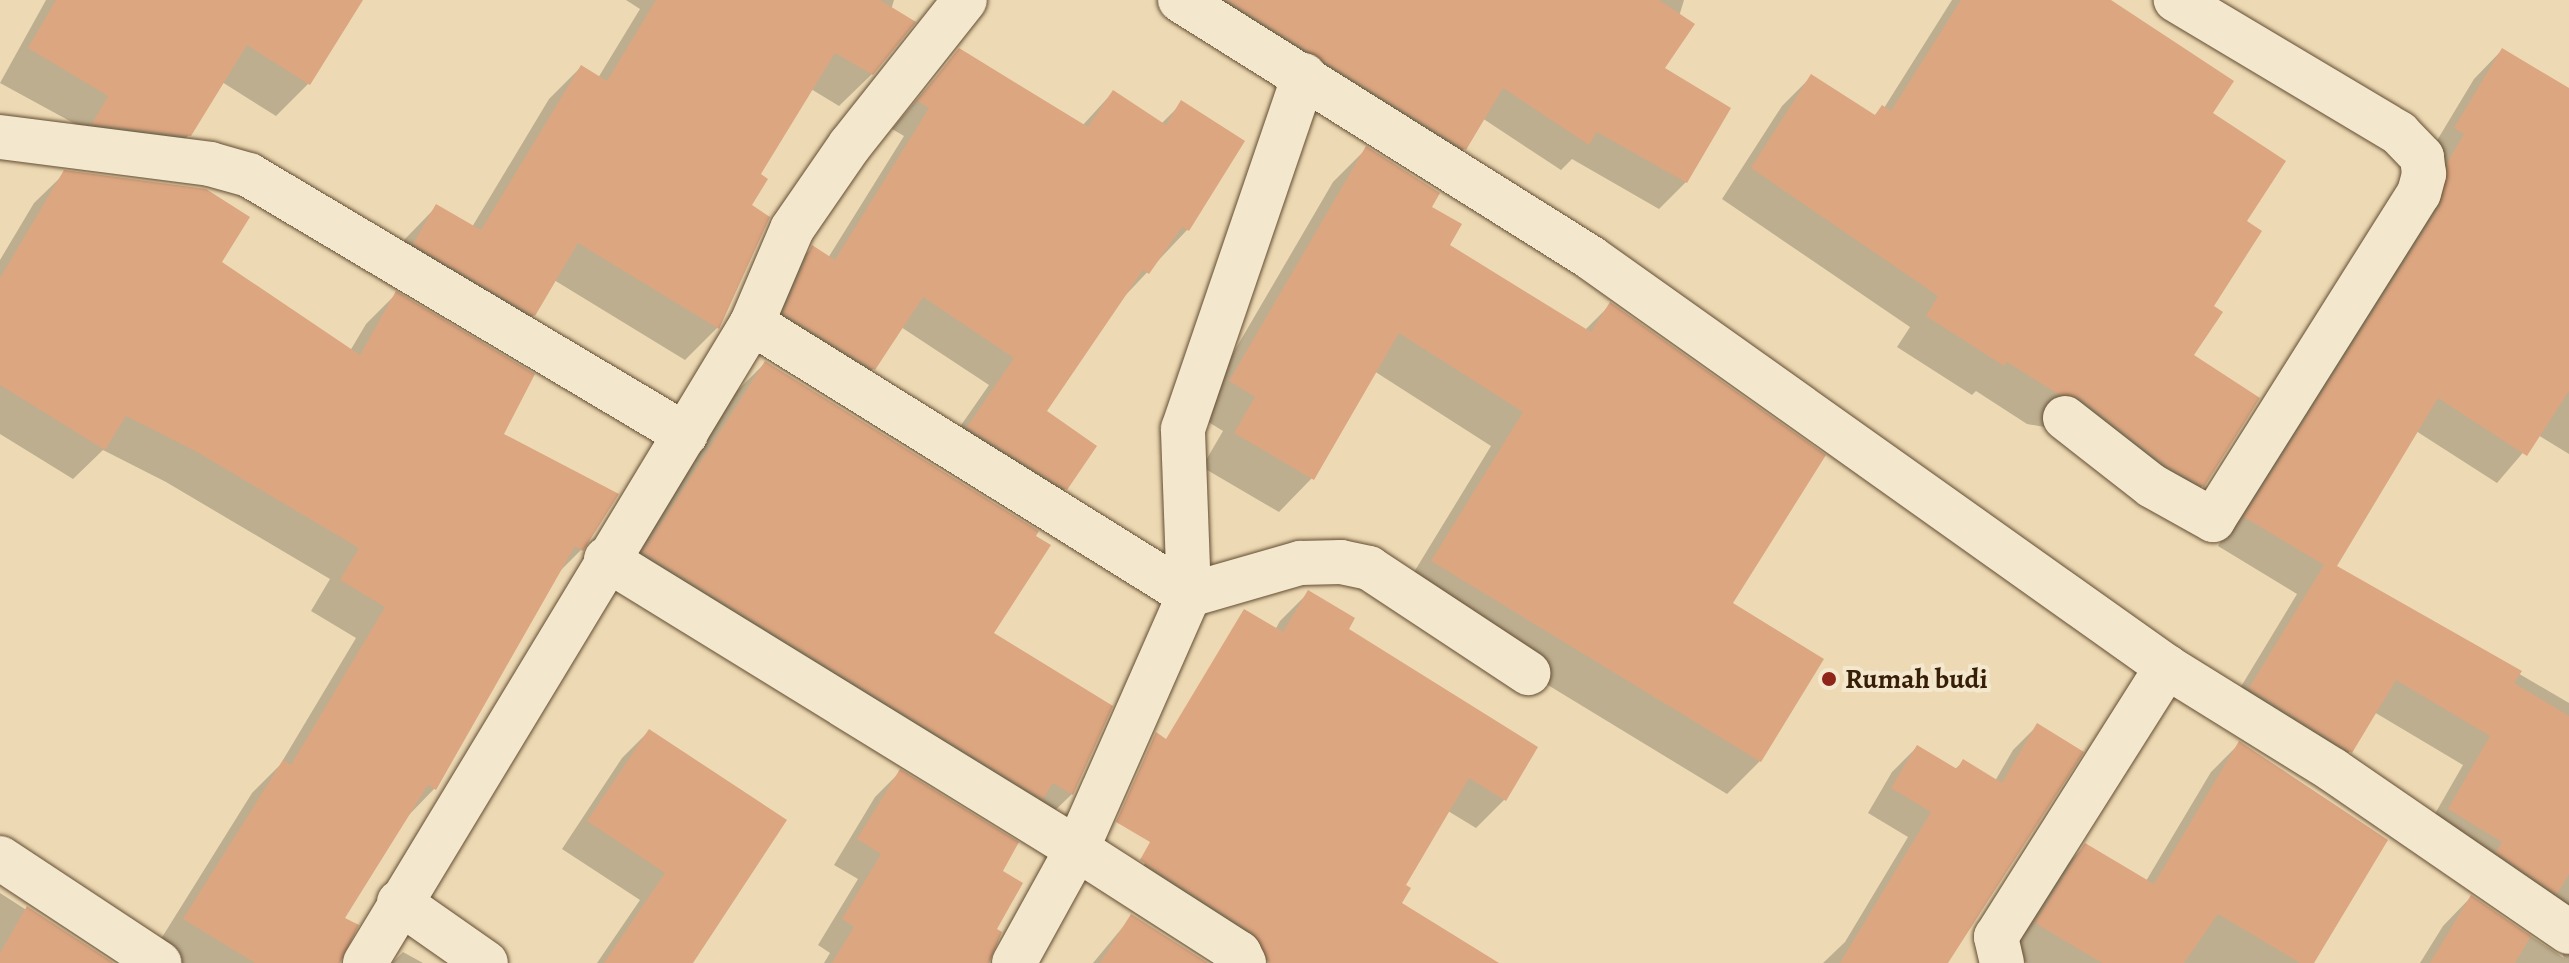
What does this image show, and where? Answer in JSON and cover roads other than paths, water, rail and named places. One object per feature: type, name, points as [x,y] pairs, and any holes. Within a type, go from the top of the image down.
[{"type":"street","points":[[365,963],[606,559],[686,435],[752,323],[792,229],[850,145],[965,0]]},
{"type":"street","points":[[1180,0],[1304,75],[1591,258],[2167,667],[2333,770],[2569,932]]},
{"type":"street","points":[[2065,418],[2152,486],[2213,520],[2419,193],[2424,174],[2422,157],[2399,133],[2176,0]]},
{"type":"street","points":[[1014,963],[1077,849],[1189,595],[1183,429],[1304,75]]},
{"type":"street","points":[[0,137],[183,160],[249,175],[686,435]]},
{"type":"street","points":[[752,323],[1189,595],[1300,563],[1341,562],[1369,568],[1528,673]]},
{"type":"street","points":[[606,559],[1077,849],[1239,953],[1244,963]]},
{"type":"street","points":[[2002,963],[1996,937],[2167,667]]},
{"type":"street","points":[[0,858],[159,963]]},
{"type":"street","points":[[399,902],[486,963]]},
{"type":"place","name":"Rumah budi","points":[[1829,679]]}]
